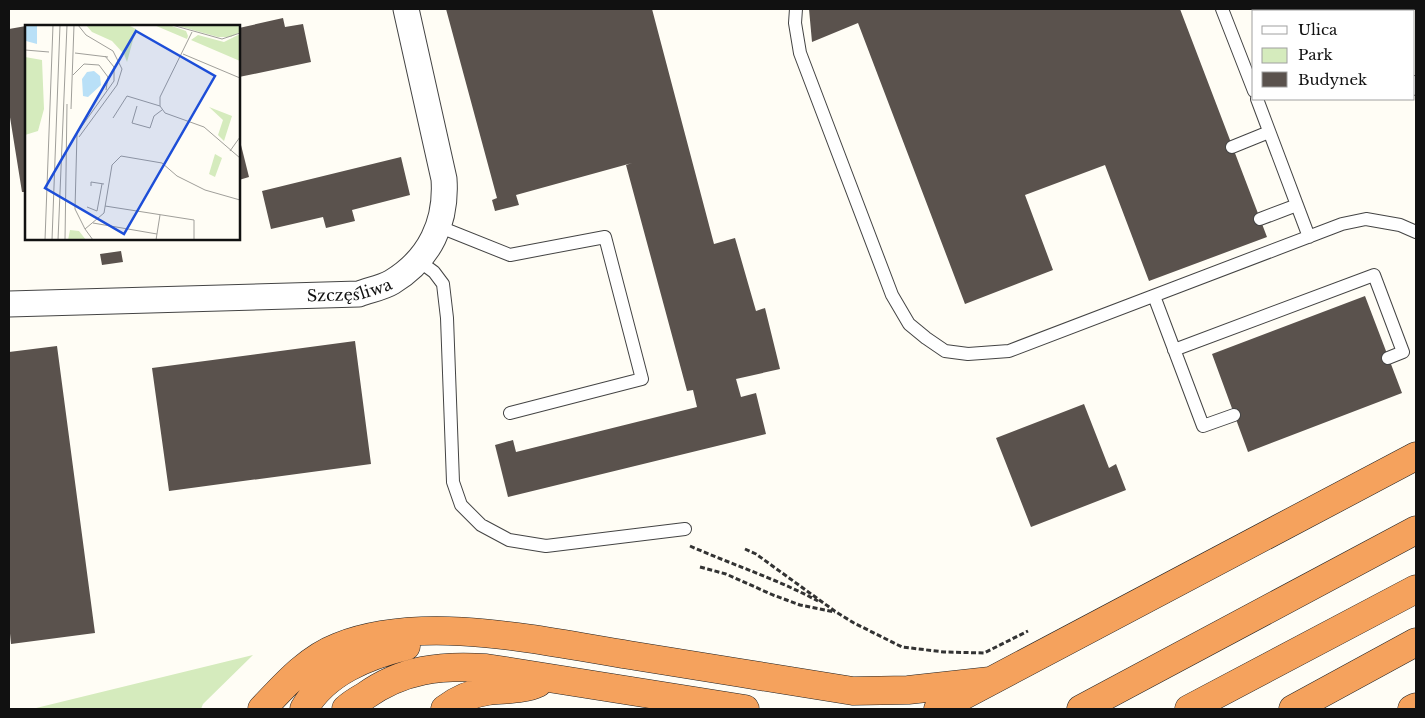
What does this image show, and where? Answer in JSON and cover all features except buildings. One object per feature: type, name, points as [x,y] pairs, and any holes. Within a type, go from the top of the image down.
[{"type":"highway","points":[[938,709],[1416,456]]},
{"type":"highway","points":[[1081,709],[1416,530]]},
{"type":"highway","points":[[1190,709],[1416,589]]},
{"type":"highway","points":[[262,709],[288,682],[315,660],[337,647],[370,638],[404,632],[444,631],[522,638],[853,691],[908,690],[990,680]]},
{"type":"highway","points":[[304,709],[307,703],[333,677],[348,667],[383,652],[429,640],[444,631]]},
{"type":"highway","points":[[1293,709],[1416,642]]},
{"type":"highway","points":[[346,709],[376,688],[404,675],[433,668],[457,666],[486,668],[745,709]]},
{"type":"highway","points":[[445,709],[454,702],[485,692],[529,687],[550,678]]},
{"type":"highway","points":[[1412,709],[1416,707]]},
{"type":"street","name":"Szczęśliwa","points":[[9,304],[359,294],[391,283],[419,261],[440,227],[445,196],[444,179],[406,9]]},
{"type":"lane","points":[[796,9],[795,23],[800,53],[892,295],[908,324],[944,351],[968,354],[1009,351],[1342,224],[1366,219],[1400,225],[1416,232]]},
{"type":"lane","points":[[1222,9],[1252,86]]},
{"type":"lane","points":[[1256,100],[1309,237]]},
{"type":"lane","points":[[1232,147],[1269,132]]},
{"type":"lane","points":[[1260,219],[1297,205]]},
{"type":"lane","points":[[440,227],[510,256],[605,237],[642,379],[510,413]]},
{"type":"lane","points":[[419,261],[434,272],[443,284],[447,318],[453,482],[461,505],[481,525],[509,540],[546,546],[685,530]]},
{"type":"lane","points":[[1174,350],[1374,275],[1403,352],[1388,358]]},
{"type":"lane","points":[[1154,296],[1203,426],[1234,415]]},
{"type":"path","points":[[659,533],[755,574],[785,584],[827,605]]},
{"type":"path","points":[[745,549],[756,554],[836,612],[902,647],[944,652],[984,652],[1034,628]]},
{"type":"path","points":[[700,567],[726,574],[800,605],[836,612]]},
{"type":"green space","points":[[253,655],[203,704],[201,709],[32,709]]}]
